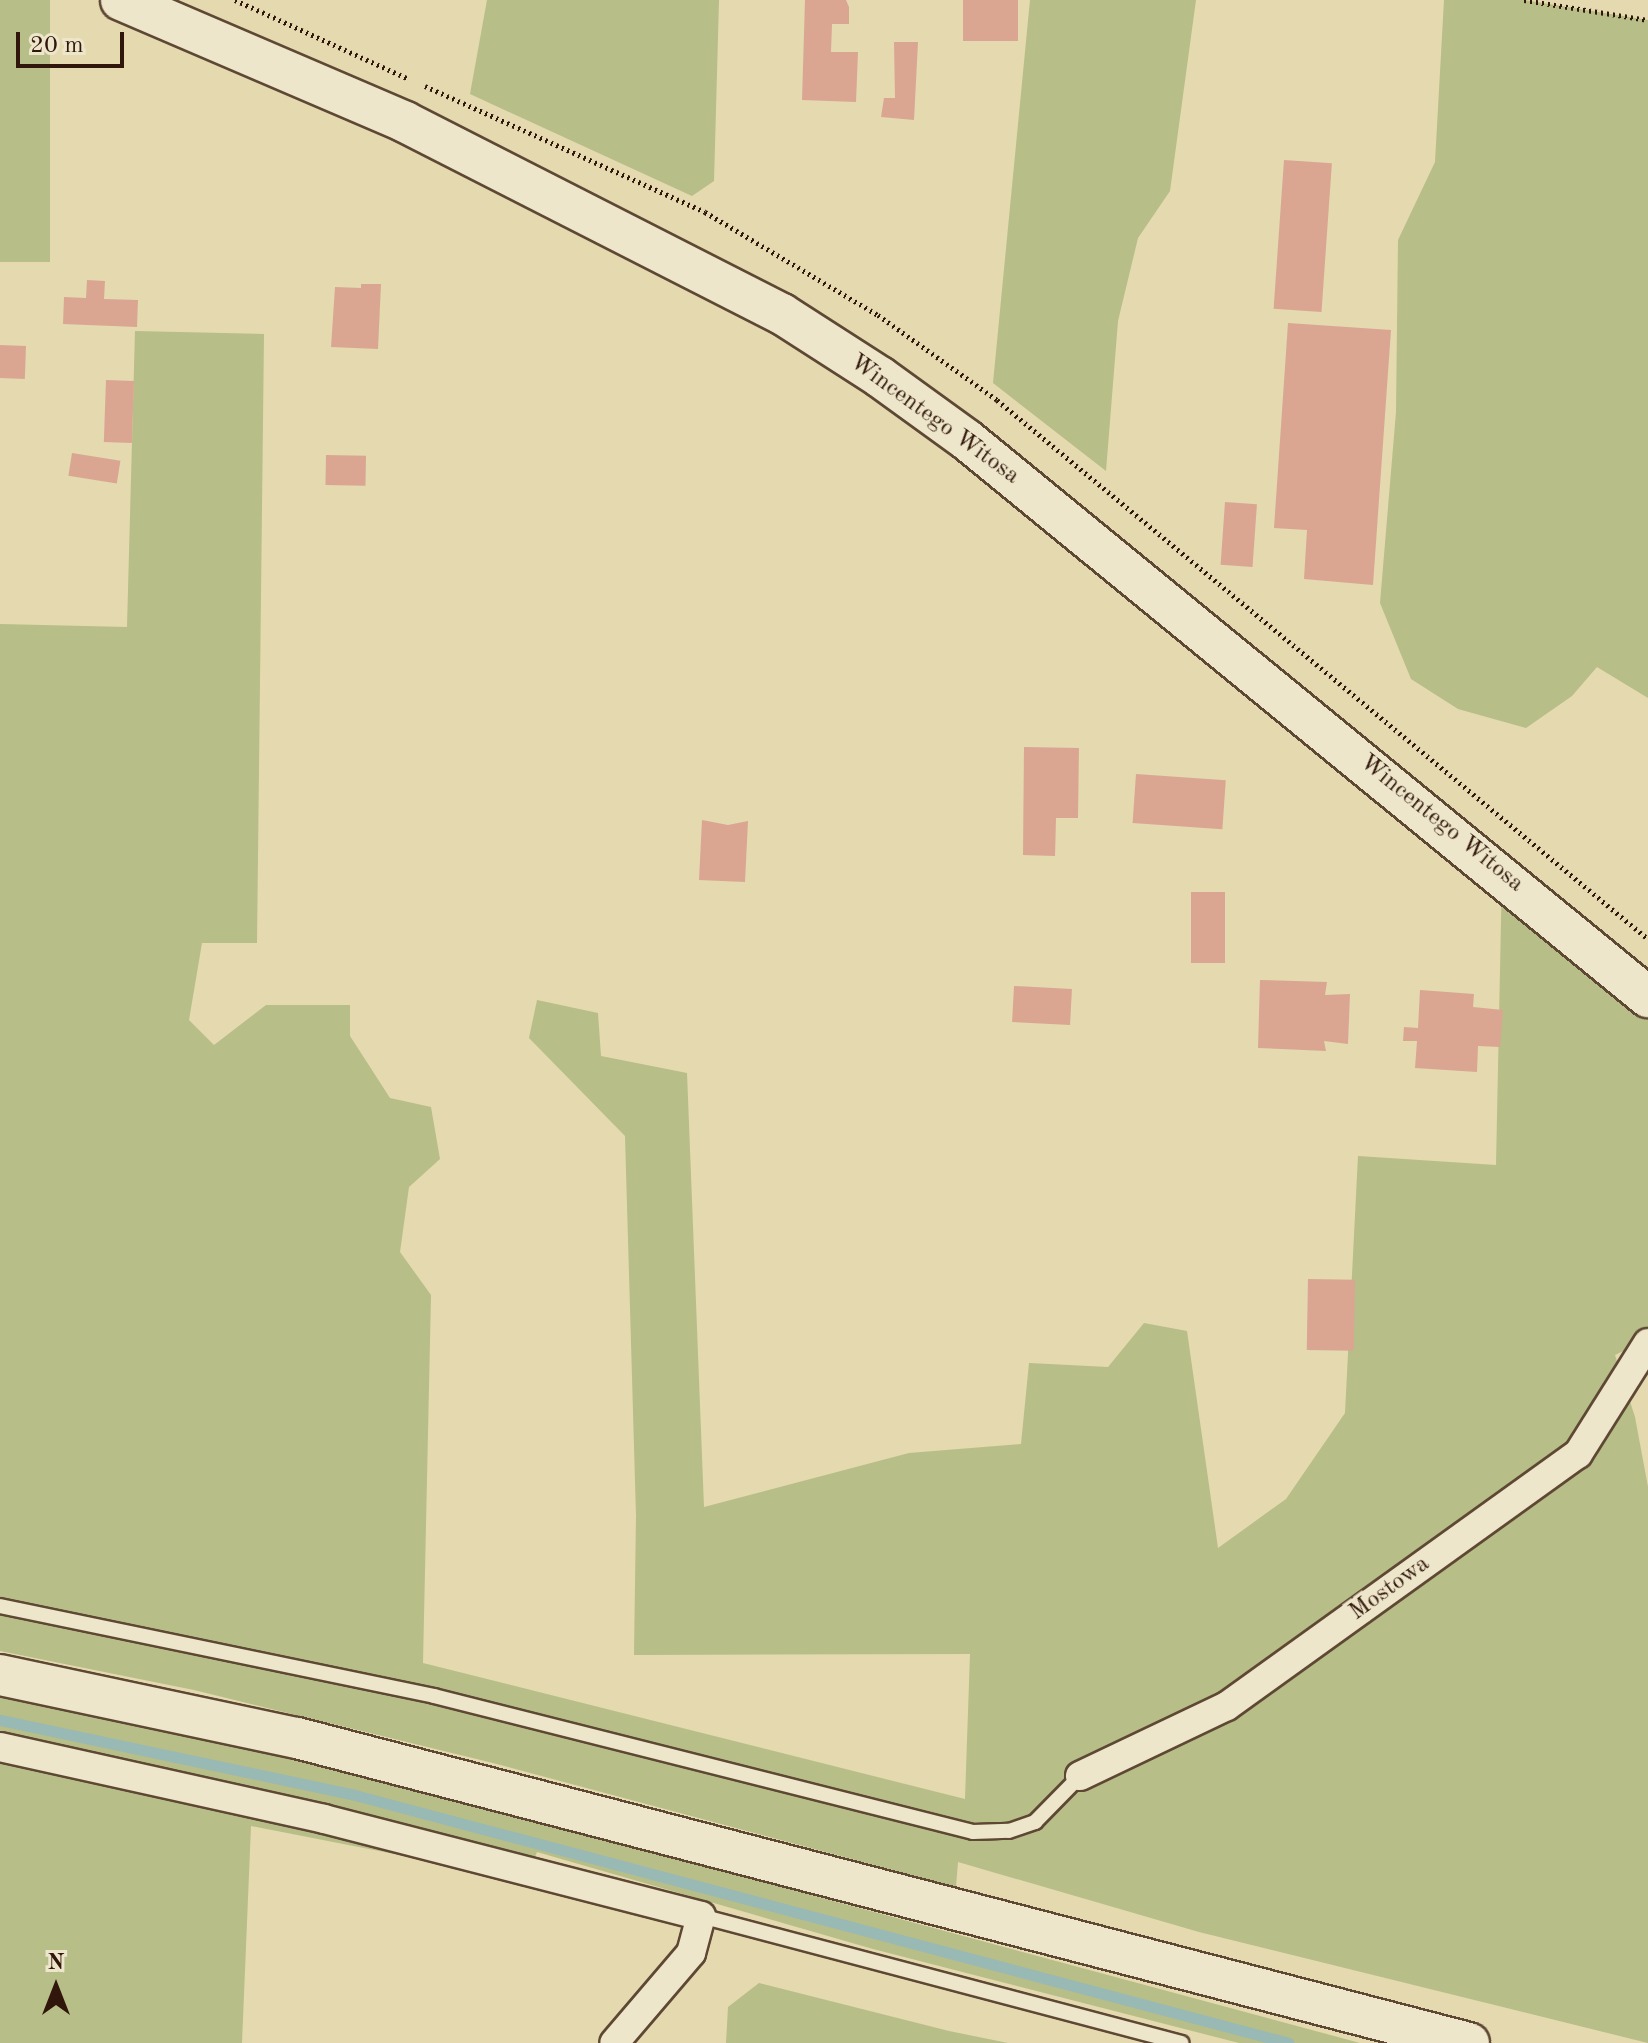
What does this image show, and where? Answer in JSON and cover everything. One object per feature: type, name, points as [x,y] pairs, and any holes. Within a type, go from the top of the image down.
[{"type":"main road","name":"Wincentego Witosa","points":[[121,0],[405,122],[782,314],[868,369],[967,440],[1648,997]]},
{"type":"main road","points":[[0,1675],[312,1741],[1469,2043]]},
{"type":"street","name":"Mostowa","points":[[1080,1776],[1227,1706],[1578,1454],[1648,1343]]},
{"type":"street","points":[[0,1747],[324,1819],[701,1916],[691,1953],[614,2043]]},
{"type":"lane","points":[[0,1606],[434,1696],[973,1832],[1009,1831],[1035,1822],[1080,1776]]},
{"type":"lane","points":[[701,1916],[1182,2043]]},
{"type":"path","points":[[1524,0],[1648,20]]},
{"type":"green space","points":[[0,0],[50,0],[50,262],[0,262]]},
{"type":"green space","points":[[487,0],[719,0],[714,181],[692,196],[470,94]]},
{"type":"green space","points":[[1030,0],[1196,0],[1170,191],[1138,238],[1118,321],[1106,471],[993,383]]},
{"type":"green space","points":[[1444,0],[1524,0],[1648,20],[1648,698],[1597,667],[1572,696],[1526,728],[1458,709],[1411,679],[1380,603],[1396,412],[1398,240],[1435,162]]},
{"type":"green space","points":[[135,331],[264,334],[257,943],[202,943],[189,1020],[214,1045],[266,1005],[350,1005],[350,1036],[390,1098],[431,1107],[440,1159],[409,1187],[400,1252],[431,1295],[423,1663],[965,1799],[970,1654],[634,1655],[636,1515],[625,1136],[529,1038],[537,1000],[598,1013],[601,1056],[687,1073],[704,1507],[909,1453],[1021,1444],[1029,1363],[1108,1367],[1144,1323],[1187,1331],[1218,1548],[1286,1499],[1345,1413],[1358,1156],[1496,1165],[1502,874],[1648,997],[1648,1339],[1615,1355],[1635,1417],[1648,1487],[1648,2043],[1199,1932],[958,1862],[956,1887],[493,1763],[194,1690],[0,1651],[0,624],[127,627]]},
{"type":"green space","points":[[0,1696],[154,1724],[489,1808],[1360,2043],[1239,2043],[873,1949],[537,1852],[523,1887],[420,1859],[251,1826],[242,2043],[0,2043]]},
{"type":"green space","points":[[759,1983],[1008,2043],[726,2043],[728,2007]]},
{"type":"building","points":[[805,0],[846,0],[849,24],[832,24],[831,52],[858,52],[856,102],[802,100]]},
{"type":"building","points":[[963,0],[1018,0],[1018,41],[963,41]]},
{"type":"building","points":[[894,42],[918,42],[914,120],[881,117],[884,98],[895,98]]},
{"type":"building","points":[[1284,160],[1332,163],[1321,312],[1274,309]]},
{"type":"building","points":[[87,280],[105,281],[104,299],[138,300],[137,327],[63,324],[64,297],[86,298]]},
{"type":"building","points":[[361,284],[381,284],[378,349],[331,347],[335,287],[361,288]]},
{"type":"building","points":[[1288,323],[1391,330],[1373,585],[1304,579],[1307,530],[1274,528]]},
{"type":"building","points":[[0,345],[26,346],[25,379],[0,378]]},
{"type":"building","points":[[106,380],[134,381],[132,443],[104,442]]},
{"type":"building","points":[[72,453],[120,461],[117,483],[68,476]]},
{"type":"building","points":[[326,455],[366,456],[365,486],[325,485]]},
{"type":"building","points":[[1225,502],[1257,504],[1253,567],[1221,565]]},
{"type":"building","points":[[1024,747],[1079,748],[1078,818],[1056,818],[1055,856],[1023,855]]},
{"type":"building","points":[[1136,774],[1226,780],[1222,829],[1133,823]]},
{"type":"building","points":[[702,820],[728,825],[748,821],[745,882],[699,880]]},
{"type":"building","points":[[1191,892],[1225,892],[1225,963],[1191,963]]},
{"type":"building","points":[[1260,980],[1327,982],[1325,995],[1350,994],[1348,1044],[1324,1041],[1326,1051],[1258,1048]]},
{"type":"building","points":[[1014,986],[1072,989],[1070,1025],[1012,1022]]},
{"type":"building","points":[[1420,990],[1474,994],[1473,1007],[1503,1010],[1500,1047],[1478,1046],[1477,1072],[1415,1068],[1417,1041],[1403,1041],[1404,1027],[1418,1028]]},
{"type":"building","points":[[1308,1279],[1355,1280],[1354,1351],[1307,1350]]},
{"type":"waterway","points":[[0,1720],[351,1794],[1289,2043]]}]
